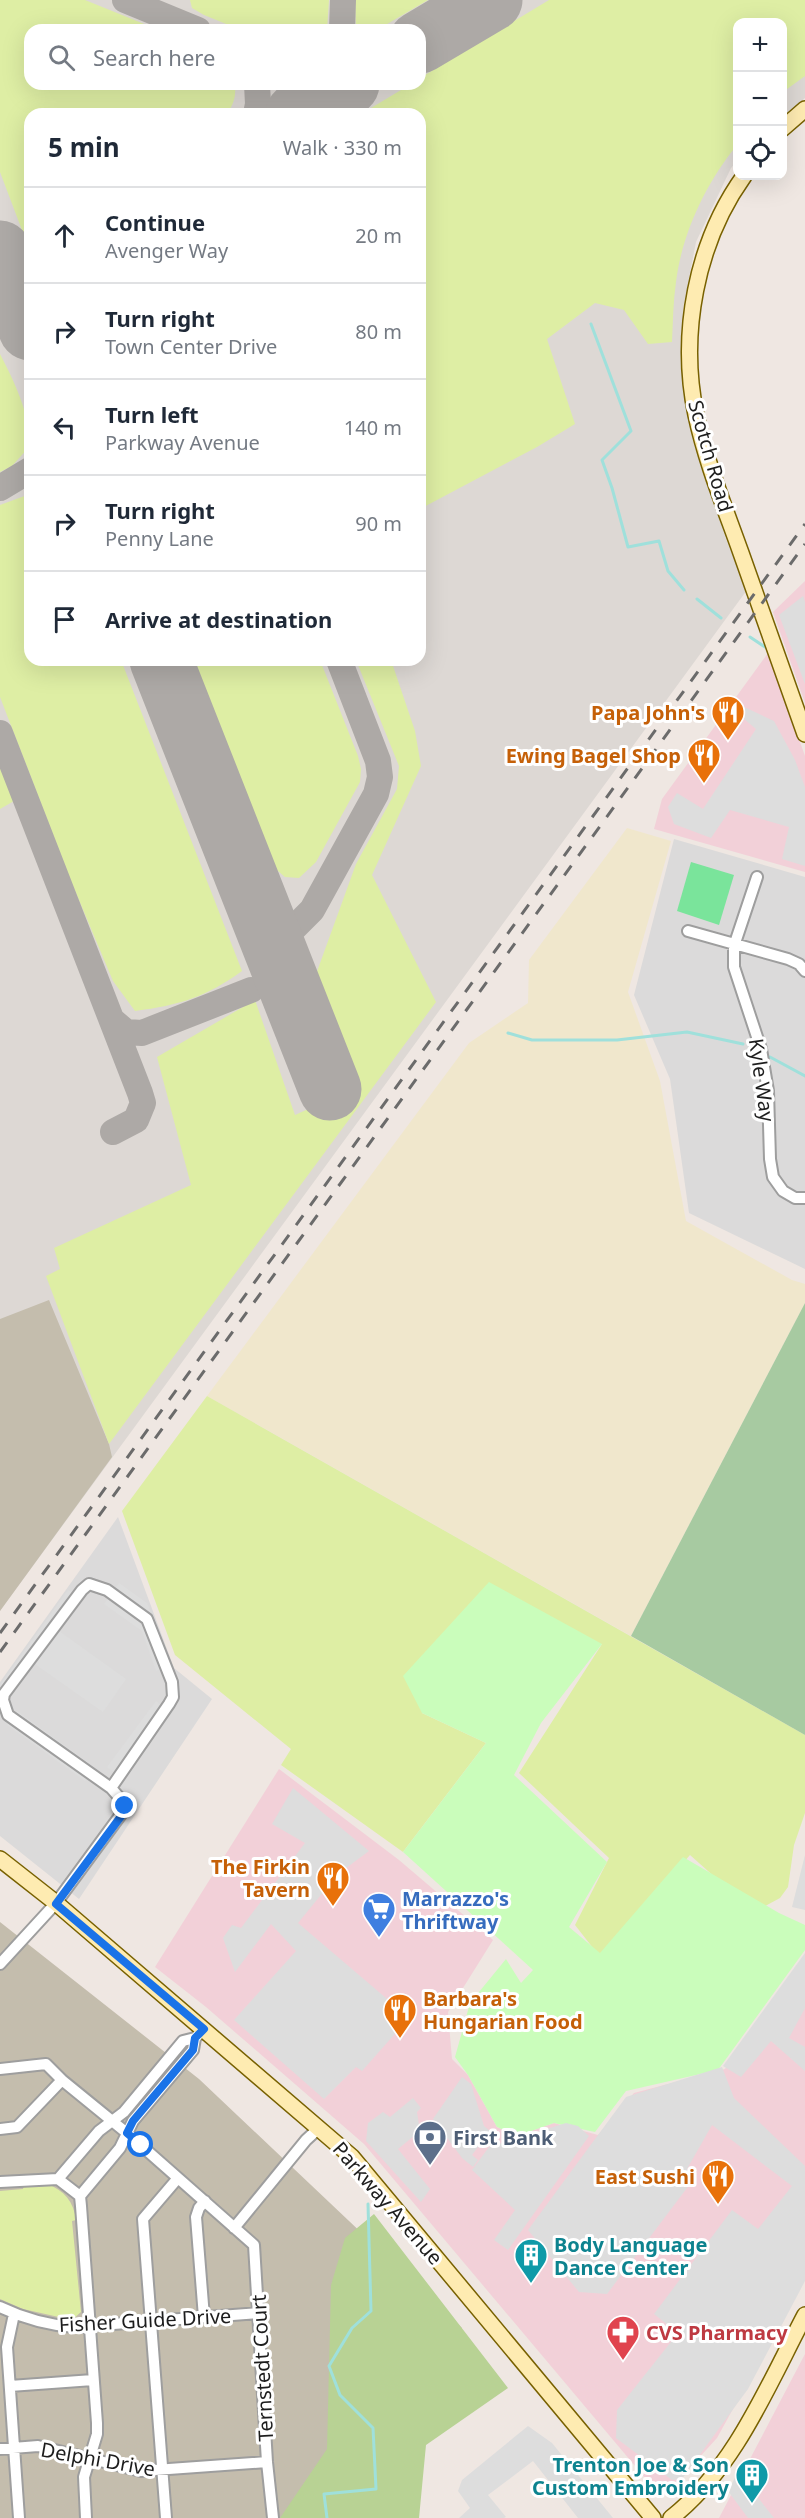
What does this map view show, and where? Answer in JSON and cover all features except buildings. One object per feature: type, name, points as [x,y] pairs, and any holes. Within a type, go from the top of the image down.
[{"type":"main road","points":[[786,126],[805,109]]},
{"type":"main road","name":"Scotch Road","points":[[742,180],[716,227],[698,279],[690,332],[692,387],[702,440],[805,734]]},
{"type":"main road","name":"Parkway Avenue","points":[[0,1859],[56,1904],[200,2033],[352,2157],[653,2518]]},
{"type":"main road","points":[[671,2518],[692,2502],[730,2452],[805,2315]]},
{"type":"street","name":"Kyle Way","points":[[757,878],[734,946],[734,967],[761,1049],[768,1091],[770,1159],[773,1177],[783,1191],[795,1198],[805,1198]]},
{"type":"street","points":[[688,931],[734,946],[788,959],[799,964],[805,971]]},
{"type":"street","points":[[0,1964],[56,1904],[125,1809],[120,1797],[111,1788],[8,1714],[3,1700],[4,1694],[82,1590],[89,1584],[107,1590],[147,1619],[174,1689],[169,1704],[111,1788]]},
{"type":"street","points":[[58,2179],[99,2131],[123,2112],[183,2041],[200,2033]]},
{"type":"street","points":[[86,2518],[84,2477],[97,2434],[80,2196],[120,2148],[133,2121],[193,2050],[200,2033]]},
{"type":"street","name":"Ternstedt Court","points":[[0,2069],[46,2064],[254,2245],[267,2462],[273,2518]]},
{"type":"street","points":[[0,2129],[17,2127],[62,2080]]},
{"type":"street","points":[[234,2228],[319,2128]]},
{"type":"street","points":[[166,2518],[143,2219],[178,2178]]},
{"type":"street","points":[[0,2182],[58,2179],[80,2196]]},
{"type":"street","points":[[204,2317],[196,2217],[205,2201]]},
{"type":"street","name":"Fisher Guide Drive","points":[[0,2307],[14,2314],[50,2325],[90,2326],[258,2313]]},
{"type":"street","points":[[14,2314],[7,2347],[19,2518]]},
{"type":"street","points":[[10,2386],[93,2380]]},
{"type":"street","name":"Delphi Drive","points":[[0,2449],[38,2446],[141,2471],[267,2462]]},
{"type":"shaded area","points":[[0,0],[805,0],[805,98],[787,114],[787,18],[733,18],[733,166],[696,242],[683,308],[684,377],[693,441],[726,539],[747,590],[0,1611]]},
{"type":"shaded area","points":[[805,581],[805,703],[773,612]]},
{"type":"shaded area","points":[[803,596],[805,602],[805,684],[779,615]]},
{"type":"shaded area","points":[[768,653],[805,756],[805,872],[654,829],[662,799]]},
{"type":"shaded area","points":[[742,706],[774,721],[795,760],[805,787],[805,866],[782,859],[789,827],[730,810],[711,838],[674,824],[668,807],[677,793],[703,809],[756,729],[737,713]]},
{"type":"shaded area","points":[[627,828],[671,841],[628,992],[660,1081],[686,1221],[792,1280],[805,1284],[805,1303],[631,1636],[207,1396],[469,1043],[528,1003],[529,960]]},
{"type":"shaded area","points":[[674,839],[805,877],[805,1269],[689,1213],[670,1079],[634,995]]},
{"type":"shaded area","points":[[49,1300],[109,1444],[112,1457],[0,1611],[0,1319]]},
{"type":"shaded area","points":[[118,1517],[174,1668],[212,1699],[79,1899],[0,1836],[0,1682]]},
{"type":"shaded area","points":[[119,1583],[147,1603],[171,1665],[156,1671],[142,1631],[104,1604]]},
{"type":"shaded area","points":[[68,1590],[84,1597],[59,1631],[126,1679],[103,1712],[35,1664],[16,1691],[0,1689],[0,1685]]},
{"type":"shaded area","points":[[156,1701],[169,1711],[122,1778],[107,1767]]},
{"type":"shaded area","points":[[17,1711],[94,1767],[85,1781],[7,1725]]},
{"type":"shaded area","points":[[279,1769],[399,1860],[493,1940],[448,2012],[452,2059],[468,2075],[497,2127],[517,2136],[554,2123],[598,2135],[634,2093],[725,2069],[805,1957],[805,2278],[717,2438],[675,2484],[651,2485],[364,2144],[206,2007],[155,1967]]},
{"type":"shaded area","points":[[293,1788],[369,1851],[338,1874],[298,1923],[393,2004],[401,2027],[362,2071],[356,2067],[324,2099],[234,2020],[296,1951],[271,1924],[235,1972],[223,1938],[232,1925],[241,1928],[305,1843],[272,1824]]},
{"type":"shaded area","points":[[805,1855],[805,1910],[792,1907]]},
{"type":"shaded area","points":[[0,1922],[199,2079],[462,2328],[300,2518],[0,2518]]},
{"type":"shaded area","points":[[805,1953],[805,2008],[789,2038],[805,2047],[805,2071],[771,2041],[741,2077],[723,2066]]},
{"type":"shaded area","points":[[722,2067],[734,2098],[805,2166],[805,2281],[748,2389],[682,2479],[672,2480],[616,2438],[617,2410],[678,2333],[654,2314],[732,2210],[758,2229],[792,2186],[712,2125],[687,2169],[696,2176],[607,2294],[579,2292],[528,2230],[626,2097]]},
{"type":"shaded area","points":[[462,2077],[471,2084],[484,2126],[490,2131],[472,2155],[478,2160],[473,2167],[462,2158],[433,2119]]},
{"type":"shaded area","points":[[413,2098],[421,2108],[417,2112],[420,2131],[398,2149],[430,2189],[421,2202],[366,2141],[368,2123],[383,2112],[390,2117]]},
{"type":"shaded area","points":[[566,2123],[578,2126],[589,2136],[508,2250],[494,2240],[515,2210],[472,2170],[489,2147]]},
{"type":"shaded area","points":[[805,2354],[805,2518],[719,2518]]},
{"type":"shaded area","points":[[528,2426],[552,2443],[613,2518],[578,2518],[533,2461],[488,2495],[506,2517],[459,2518],[470,2508],[458,2491],[462,2480]]},
{"type":"shaded area","points":[[738,2472],[774,2518],[748,2518],[728,2491]]},
{"type":"green space","points":[[0,0],[85,0],[144,24],[24,24],[24,90],[235,90],[230,108],[24,108],[24,235],[0,172]]},
{"type":"green space","points":[[190,0],[329,0],[327,24],[226,24],[192,8]]},
{"type":"green space","points":[[355,0],[428,0],[387,24],[356,24]]},
{"type":"green space","points":[[549,0],[805,0],[805,76],[787,89],[787,18],[733,18],[733,150],[715,176],[697,209],[684,245],[675,290],[672,342],[648,344],[624,310],[595,303],[547,339],[575,424],[537,447],[426,506],[426,108],[371,108],[401,90],[426,90],[426,74]]},
{"type":"green space","points":[[0,354],[24,410],[24,453],[12,466],[0,472]]},
{"type":"green space","points":[[24,496],[24,666],[123,666],[242,971],[192,999],[135,1011],[113,981],[71,881],[0,697],[0,505]]},
{"type":"green space","points":[[193,666],[322,666],[358,756],[361,769],[360,782],[316,862],[299,878],[285,877],[271,865]]},
{"type":"green space","points":[[358,666],[393,666],[415,731],[421,766],[372,875],[436,1002],[109,1444],[46,1276],[60,1269],[54,1248],[191,1185],[157,1057],[255,1000],[295,1115],[359,1086],[315,977],[356,864],[397,789],[399,766]]},
{"type":"green space","points":[[0,764],[14,801],[0,809]]},
{"type":"green space","points":[[691,862],[734,875],[719,925],[677,911]]},
{"type":"green space","points":[[805,1303],[805,1735],[631,1636]]},
{"type":"green space","points":[[207,1396],[805,1735],[805,1813],[794,1845],[788,1887],[780,1898],[754,1912],[690,1855],[600,1957],[575,1925],[609,1858],[519,1773],[602,1644],[422,1713],[486,1743],[403,1852],[281,1765],[291,1749],[175,1655],[122,1511]]},
{"type":"green space","points":[[489,1582],[602,1644],[541,1723],[514,1775],[607,1862],[569,1927],[600,1953],[683,1857],[779,1913],[805,1925],[805,1950],[718,2070],[626,2091],[595,2132],[554,2123],[517,2136],[497,2127],[468,2075],[455,2057],[470,2003],[506,1959],[521,1983],[533,1970],[403,1852],[486,1743],[422,1713],[403,1676]]},
{"type":"green space","points":[[47,2184],[67,2198],[75,2214],[76,2220],[72,2221],[81,2312],[72,2320],[23,2309],[0,2299],[0,2191],[23,2189],[24,2185]]},
{"type":"green space","points":[[374,2214],[508,2388],[426,2445],[419,2518],[280,2518],[327,2449],[331,2285],[345,2238]]},
{"type":"waterway","points":[[591,324],[631,431],[602,460],[628,547],[659,541],[668,571],[684,590]]},
{"type":"waterway","points":[[697,599],[721,618]]},
{"type":"waterway","points":[[750,637],[765,647]]},
{"type":"waterway","points":[[508,1033],[532,1040],[617,1040],[687,1032],[743,1044]]},
{"type":"waterway","points":[[770,1057],[805,1076]]},
{"type":"waterway","points":[[327,2518],[324,2494],[376,2489],[373,2428],[340,2395],[329,2366],[352,2328],[371,2311],[368,2204]]},
{"type":"taxiway","points":[[125,0],[183,24]]},
{"type":"taxiway","points":[[342,24],[343,0]]},
{"type":"taxiway","points":[[257,90],[257,108]]},
{"type":"taxiway","points":[[340,90],[340,108]]},
{"type":"taxiway","points":[[0,488],[24,474]]},
{"type":"taxiway","points":[[295,927],[312,910],[376,794],[380,777],[378,761],[341,666]]},
{"type":"taxiway","points":[[0,733],[143,1103],[136,1120],[113,1132]]},
{"type":"taxiway","points":[[113,1021],[126,1032],[142,1033],[251,990]]},
{"type":"runway","points":[[426,38],[491,0]]},
{"type":"runway","points":[[307,108],[338,90]]},
{"type":"runway","points":[[0,252],[24,314]]},
{"type":"runway","points":[[163,666],[330,1089]]},
{"type":"railway","points":[[0,1633],[805,524]]},
{"type":"railway","points":[[0,1652],[805,544]]},
{"type":"place","name":"Papa John's","points":[[728,741]]},
{"type":"place","name":"Ewing Bagel Shop","points":[[704,784]]},
{"type":"place","name":"The Firkin Tavern","points":[[333,1907]]},
{"type":"place","name":"Marrazzo's Thriftway","points":[[379,1938]]},
{"type":"place","name":"Barbara's Hungarian Food","points":[[400,2039]]},
{"type":"place","name":"First Bank","points":[[430,2166]]},
{"type":"place","name":"East Sushi","points":[[718,2205]]},
{"type":"place","name":"Body Language Dance Center","points":[[531,2284]]},
{"type":"place","name":"CVS Pharmacy","points":[[623,2361]]},
{"type":"place","name":"Trenton Joe & Son Custom Embroidery","points":[[752,2504]]},
{"type":"route","points":[[125,1806],[122,1815],[56,1904],[204,2029],[195,2038],[193,2050],[133,2121],[127,2133],[141,2145]]}]
